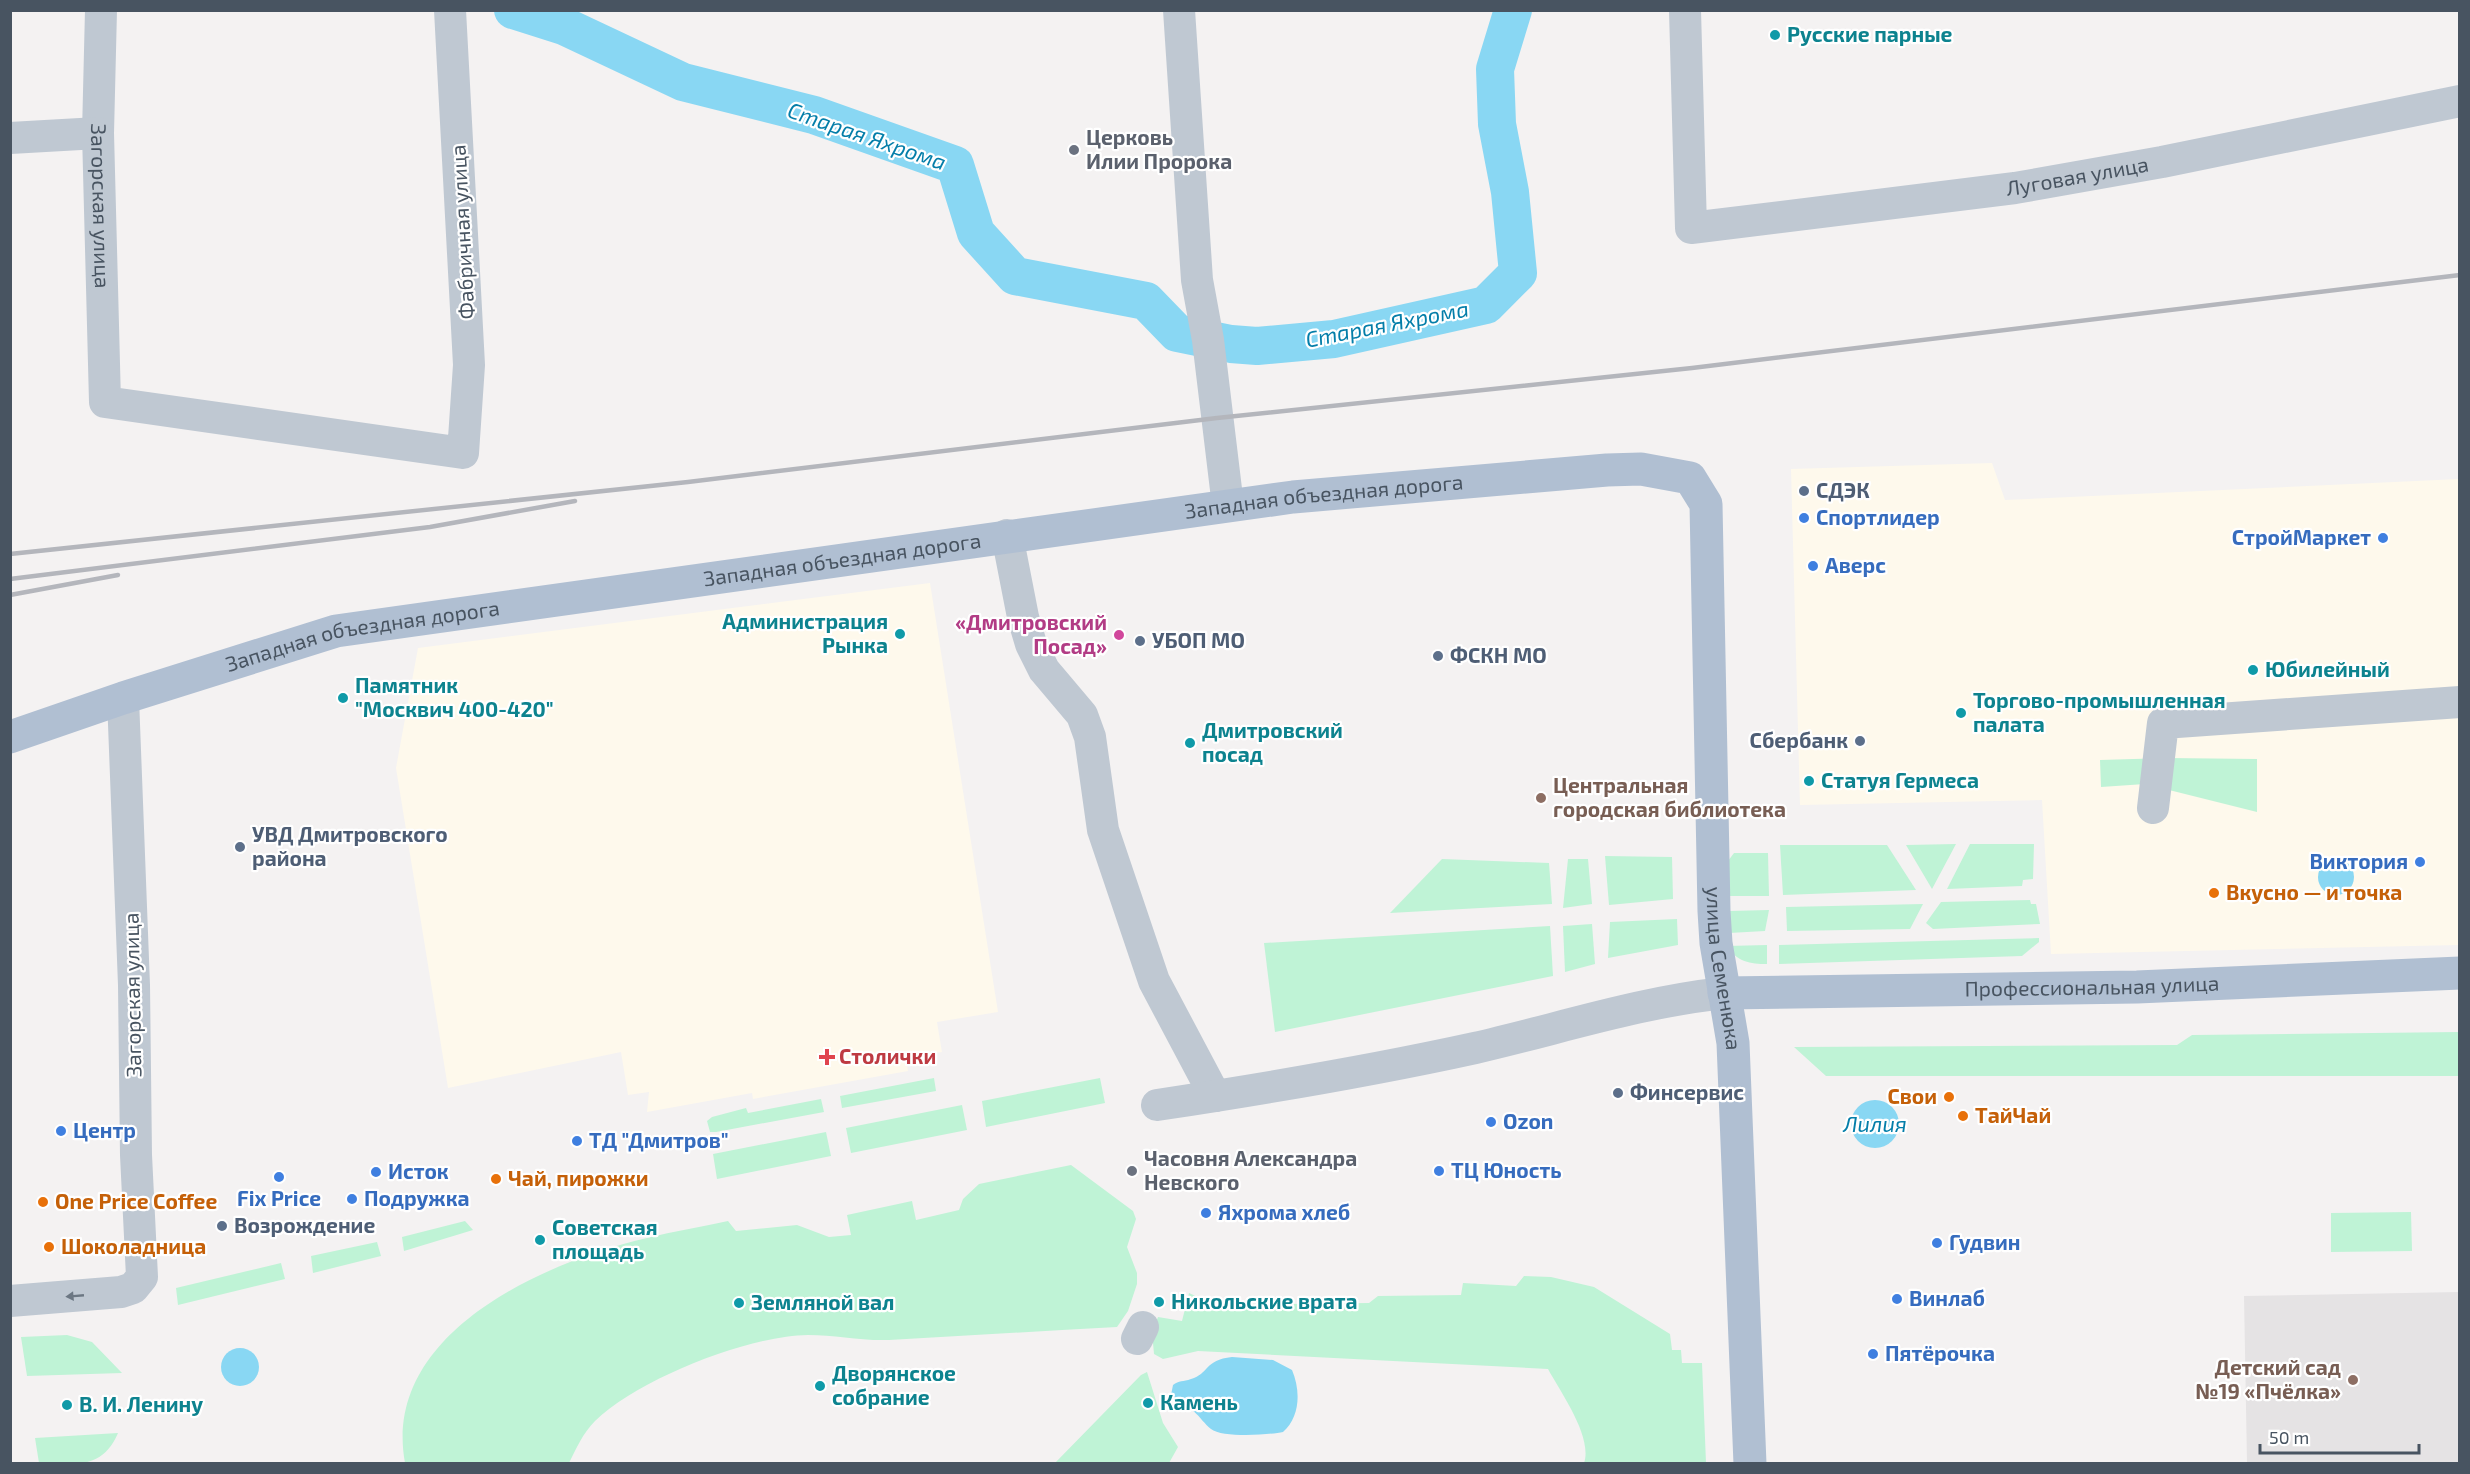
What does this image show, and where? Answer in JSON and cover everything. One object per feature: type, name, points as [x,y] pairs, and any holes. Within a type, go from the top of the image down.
[{"type":"main road","name":"Западная объездная дорога","points":[[10,737],[123,698],[336,631],[1293,497],[1607,470],[1641,469],[1690,477]]},
{"type":"main road","name":"улица Семенюка","points":[[1690,477],[1706,504],[1714,911],[1716,943],[1733,1043],[1750,1464]]},
{"type":"main road","name":"Профессиональная улица","points":[[1724,993],[2137,987],[2460,973]]},
{"type":"street","name":"Загорская улица","points":[[101,10],[98,133],[105,402]]},
{"type":"street","name":"Фабричная улица","points":[[105,402],[463,453],[469,364],[450,10]]},
{"type":"street","points":[[1179,10],[1197,280],[1208,340],[1228,506]]},
{"type":"street","name":"Луговая улица","points":[[1685,10],[1690,228],[2015,188],[2162,162],[2460,101]]},
{"type":"street","points":[[10,138],[98,133]]},
{"type":"street","points":[[1007,536],[1023,617],[1031,644],[1044,670],[1082,715],[1090,737],[1103,830],[1154,981],[1215,1096]]},
{"type":"street","name":"Загорская улица","points":[[10,1301],[121,1292],[133,1288],[142,1276],[136,1155],[134,985],[123,698]]},
{"type":"street","points":[[2153,808],[2163,723],[2460,702]]},
{"type":"street","points":[[1157,1105],[1475,1048],[1685,997],[1724,993]]},
{"type":"shaded area","points":[[1992,463],[2005,500],[2459,479],[2459,945],[2051,954],[2042,800],[1800,805],[1791,469]]},
{"type":"shaded area","points":[[930,583],[998,1012],[937,1022],[942,1052],[906,1058],[908,1071],[753,1099],[752,1093],[647,1112],[649,1092],[628,1095],[621,1052],[448,1088],[396,768],[418,648]]},
{"type":"shaded area","name":"Детский сад №19 «Пчёлка»","points":[[2459,1292],[2459,1463],[2247,1463],[2244,1296]]},
{"type":"green space","points":[[2257,759],[2257,812],[2145,784],[2101,787],[2100,760]]},
{"type":"green space","points":[[1956,844],[1932,889],[1906,845]]},
{"type":"green space","points":[[1970,844],[2034,844],[2033,879],[2023,880],[2022,886],[1947,889]]},
{"type":"green space","points":[[1780,845],[1887,845],[1916,890],[1783,895]]},
{"type":"green space","points":[[1734,853],[1768,853],[1769,896],[1723,896],[1722,869]]},
{"type":"green space","points":[[1605,856],[1672,857],[1673,899],[1609,905]]},
{"type":"green space","points":[[1442,859],[1549,863],[1552,904],[1390,913]]},
{"type":"green space","points":[[1568,859],[1588,859],[1592,904],[1563,908]]},
{"type":"green space","points":[[2030,900],[2031,904],[2036,904],[2040,924],[1933,929],[1926,923],[1941,902]]},
{"type":"green space","points":[[1923,904],[1910,929],[1787,931],[1786,907]]},
{"type":"green space","points":[[1769,910],[1765,931],[1729,933],[1729,911]]},
{"type":"green space","points":[[1677,919],[1678,945],[1608,958],[1610,922]]},
{"type":"green space","points":[[1592,924],[1595,964],[1565,972],[1563,926]]},
{"type":"green space","points":[[1550,926],[1553,976],[1275,1032],[1264,943]]},
{"type":"green space","points":[[2039,938],[2039,942],[2022,956],[1779,964],[1779,945]]},
{"type":"green space","points":[[1767,945],[1767,964],[1744,961],[1735,956],[1727,946]]},
{"type":"green space","points":[[2459,1032],[2459,1076],[1826,1076],[1794,1047],[2177,1045],[2192,1035]]},
{"type":"green space","points":[[934,1078],[936,1091],[842,1108],[840,1096]]},
{"type":"green space","points":[[1100,1078],[1105,1103],[986,1127],[982,1101]]},
{"type":"green space","points":[[821,1099],[824,1112],[716,1132],[710,1132],[707,1121],[712,1117],[746,1108],[748,1113]]},
{"type":"green space","points":[[962,1105],[967,1130],[851,1153],[846,1128]]},
{"type":"green space","points":[[826,1132],[831,1156],[717,1179],[713,1154]]},
{"type":"green space","points":[[1071,1165],[1133,1211],[1136,1219],[1127,1247],[1137,1273],[1137,1284],[1128,1311],[1117,1327],[889,1340],[818,1335],[783,1337],[725,1352],[695,1363],[638,1390],[614,1405],[595,1421],[583,1436],[569,1463],[405,1463],[404,1417],[418,1376],[444,1341],[479,1311],[519,1285],[563,1265],[606,1249],[647,1238],[728,1221],[736,1231],[797,1225],[829,1237],[851,1235],[847,1215],[912,1201],[916,1220],[959,1210],[963,1199],[979,1184]]},
{"type":"green space","points":[[2411,1212],[2412,1251],[2331,1252],[2331,1213]]},
{"type":"green space","points":[[465,1221],[473,1230],[404,1251],[402,1237]]},
{"type":"green space","points":[[377,1242],[381,1256],[313,1273],[311,1256]]},
{"type":"green space","points":[[281,1263],[285,1279],[178,1305],[176,1288]]},
{"type":"green space","points":[[1524,1276],[1551,1277],[1594,1287],[1670,1334],[1672,1350],[1681,1350],[1682,1363],[1702,1363],[1706,1463],[1584,1463],[1586,1452],[1580,1428],[1548,1369],[1198,1351],[1163,1359],[1154,1354],[1152,1332],[1158,1317],[1182,1321],[1189,1293],[1215,1305],[1369,1303],[1378,1296],[1461,1295],[1463,1283],[1516,1286]]},
{"type":"green space","points":[[67,1335],[92,1342],[122,1373],[27,1376],[21,1337]]},
{"type":"green space","points":[[1147,1372],[1163,1423],[1178,1447],[1169,1463],[1055,1463],[1141,1375]]},
{"type":"green space","points":[[118,1433],[104,1454],[85,1463],[39,1463],[35,1438]]},
{"type":"water","points":[[2336,859],[2349,864],[2354,877],[2349,890],[2336,895],[2323,890],[2318,877],[2323,864]]},
{"type":"water","name":"Лилия","points":[[1870,1100],[1880,1100],[1895,1110],[1899,1124],[1898,1133],[1889,1144],[1880,1148],[1870,1148],[1855,1138],[1851,1129],[1851,1119],[1861,1104]]},
{"type":"water","points":[[240,1348],[253,1354],[259,1367],[253,1380],[240,1386],[227,1380],[221,1367],[227,1354]]},
{"type":"water","points":[[1232,1357],[1273,1360],[1292,1370],[1298,1395],[1296,1411],[1289,1426],[1283,1432],[1246,1435],[1217,1432],[1193,1411],[1177,1405],[1171,1395],[1173,1385],[1197,1377],[1216,1361]]},
{"type":"waterway","name":"Старая Яхрома","points":[[513,10],[564,26],[683,82],[814,115],[955,165],[976,233],[1015,276],[1146,301],[1177,333],[1231,344],[1257,346],[1334,339],[1486,305],[1518,273],[1510,192],[1497,124],[1495,69],[1513,10]]},
{"type":"railway","points":[[10,554],[688,482],[1217,418],[1692,368],[2460,275]]},
{"type":"railway","points":[[10,579],[430,527],[575,501]]},
{"type":"railway","points":[[10,595],[118,575]]},
{"type":"place","name":"Русские парные","points":[[1775,35]]},
{"type":"place","name":"Церковь Илии Пророка","points":[[1074,150]]},
{"type":"place","name":"СДЭК","points":[[1804,491]]},
{"type":"place","name":"Спортлидер","points":[[1804,518]]},
{"type":"place","name":"СтройМаркет","points":[[2383,538]]},
{"type":"place","name":"Аверс","points":[[1813,566]]},
{"type":"place","name":"Администрация Рынка","points":[[900,634]]},
{"type":"place","name":"«Дмитровский Посад»","points":[[1119,635]]},
{"type":"place","name":"УБОП МО","points":[[1140,641]]},
{"type":"place","name":"ФСКН МО","points":[[1438,656]]},
{"type":"place","name":"Юбилейный","points":[[2253,670]]},
{"type":"place","name":"Памятник \"Москвич 400-420\"","points":[[343,698]]},
{"type":"place","name":"Торгово-промышленная палата","points":[[1961,713]]},
{"type":"place","name":"Сбербанк","points":[[1860,741]]},
{"type":"place","name":"Дмитровский посад","points":[[1190,743]]},
{"type":"place","name":"Статуя Гермеса","points":[[1809,781]]},
{"type":"place","name":"Центральная городская библиотека","points":[[1541,798]]},
{"type":"place","name":"УВД Дмитровского района","points":[[240,847]]},
{"type":"place","name":"Виктория","points":[[2420,862]]},
{"type":"place","name":"Вкусно — и точка","points":[[2214,893]]},
{"type":"place","name":"Столички","points":[[827,1057]]},
{"type":"place","name":"Финсервис","points":[[1618,1093]]},
{"type":"place","name":"Свои","points":[[1949,1097]]},
{"type":"place","name":"ТайЧай","points":[[1963,1116]]},
{"type":"place","name":"Ozon","points":[[1491,1122]]},
{"type":"place","name":"Центр","points":[[61,1131]]},
{"type":"place","name":"ТД \"Дмитров\"","points":[[577,1141]]},
{"type":"place","name":"Часовня Александра Невского","points":[[1132,1171]]},
{"type":"place","name":"ТЦ Юность","points":[[1439,1171]]},
{"type":"place","name":"Исток","points":[[376,1172]]},
{"type":"place","name":"Fix Price","points":[[279,1177]]},
{"type":"place","name":"Чай, пирожки","points":[[496,1179]]},
{"type":"place","name":"Подружка","points":[[352,1199]]},
{"type":"place","name":"One Price Coffee","points":[[43,1202]]},
{"type":"place","name":"Яхрома хлеб","points":[[1206,1213]]},
{"type":"place","name":"Возрождение","points":[[222,1226]]},
{"type":"place","name":"Советская площадь","points":[[540,1240]]},
{"type":"place","name":"Гудвин","points":[[1937,1243]]},
{"type":"place","name":"Шоколадница","points":[[49,1247]]},
{"type":"place","name":"Винлаб","points":[[1897,1299]]},
{"type":"place","name":"Никольские врата","points":[[1159,1302]]},
{"type":"place","name":"Земляной вал","points":[[739,1303]]},
{"type":"place","name":"Пятёрочка","points":[[1873,1354]]},
{"type":"place","name":"Детский сад №19 «Пчёлка»","points":[[2353,1380]]},
{"type":"place","name":"Дворянское собрание","points":[[820,1386]]},
{"type":"place","name":"Камень","points":[[1148,1403]]},
{"type":"place","name":"В. И. Ленину","points":[[67,1405]]}]
